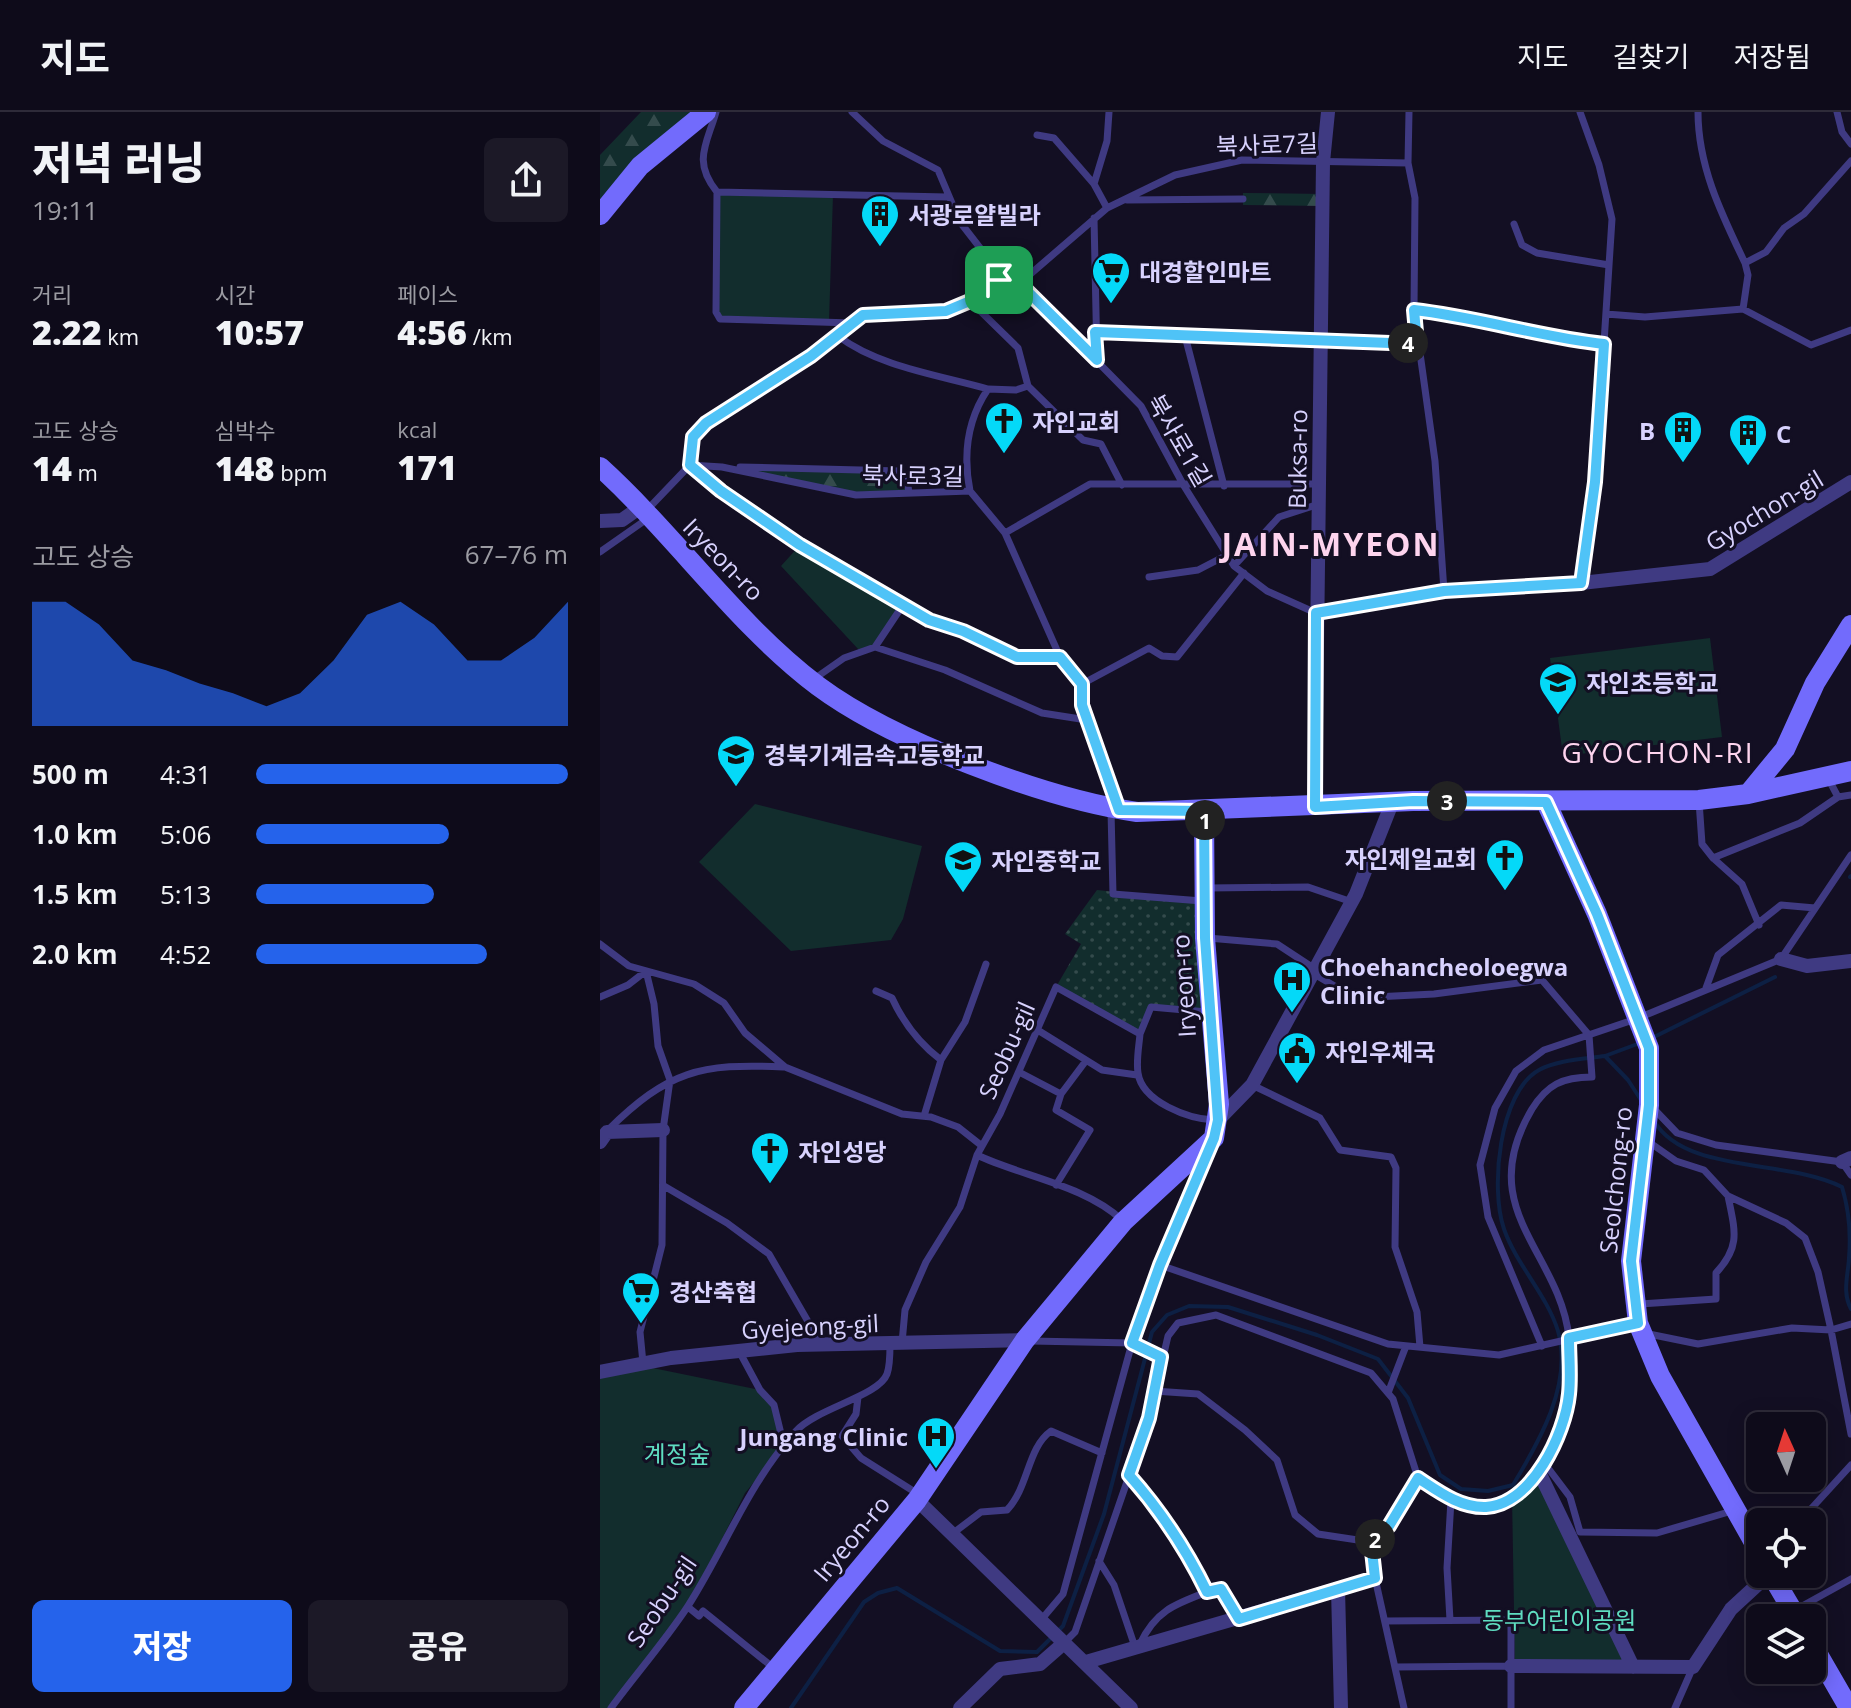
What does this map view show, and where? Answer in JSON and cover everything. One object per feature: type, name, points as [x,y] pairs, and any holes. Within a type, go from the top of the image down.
[{"type":"street","points":[[600,215],[640,166],[706,112]]},
{"type":"street","name":"Buksa-ro","points":[[1315,807],[1323,162],[1328,112]]},
{"type":"street","name":"Iryeon-ro","points":[[600,467],[770,644],[812,681],[879,724],[993,772],[1115,809],[1204,811],[1205,938],[1216,1129],[1123,1222],[1025,1340],[918,1498],[744,1708]]},
{"type":"street","name":"Gyochon-gil","points":[[1316,613],[1444,591],[1581,583],[1710,569],[1851,482]]},
{"type":"street","points":[[600,521],[622,520],[644,513]]},
{"type":"street","points":[[1748,794],[1785,749],[1815,683],[1851,625]]},
{"type":"street","points":[[1204,811],[1392,803],[1699,800],[1748,794],[1851,771]]},
{"type":"street","name":"Seolchong-ro","points":[[1546,802],[1597,914],[1649,1048],[1649,1105],[1631,1261],[1638,1320],[1667,1389],[1746,1528]]},
{"type":"street","points":[[1216,1129],[1252,1085],[1352,902],[1392,803]]},
{"type":"street","points":[[1781,959],[1807,966],[1851,961]]},
{"type":"street","points":[[603,1137],[663,1130]]},
{"type":"street","name":"Gyejeong-gil","points":[[600,1372],[616,1367],[643,1366],[671,1358],[739,1351],[1025,1340]]},
{"type":"street","points":[[1542,1469],[1633,1667]]},
{"type":"street","points":[[918,1498],[1131,1708]]},
{"type":"street","points":[[1086,1662],[1375,1578]]},
{"type":"street","points":[[1511,1666],[1693,1667],[1731,1609],[1754,1588]]},
{"type":"street","points":[[1338,1589],[1341,1708]]},
{"type":"street","points":[[960,1708],[1000,1669],[1040,1664],[1064,1643]]},
{"type":"street","points":[[1826,1668],[1849,1708]]},
{"type":"lane","points":[[716,112],[702,150],[708,180],[717,192],[716,312],[720,319],[852,323]]},
{"type":"lane","name":"북사로1길","points":[[852,112],[883,141],[938,170],[960,222],[991,262],[1020,283],[1141,406],[1184,486],[1234,566],[1267,591],[1316,613]]},
{"type":"lane","points":[[1094,184],[1107,141],[1109,112]]},
{"type":"lane","points":[[1409,112],[1408,163],[1415,198],[1414,310],[1435,461],[1444,591]]},
{"type":"lane","points":[[1580,112],[1599,165],[1612,219],[1595,482],[1581,583]]},
{"type":"lane","points":[[1698,112],[1698,137],[1714,200],[1748,275],[1743,309]]},
{"type":"lane","points":[[1837,112],[1842,132],[1851,144]]},
{"type":"lane","points":[[1037,135],[1054,138],[1094,184],[1107,208]]},
{"type":"lane","name":"북사로7길","points":[[1020,283],[1107,208],[1175,175],[1212,164],[1242,160],[1408,163]]},
{"type":"lane","points":[[1745,263],[1766,252],[1784,228],[1804,214],[1851,161]]},
{"type":"lane","points":[[717,192],[947,197]]},
{"type":"lane","points":[[1125,199],[1243,199]]},
{"type":"lane","points":[[1094,218],[1097,360]]},
{"type":"lane","points":[[1514,224],[1522,245],[1537,253],[1609,265]]},
{"type":"lane","points":[[600,552],[644,513],[690,465],[693,437],[706,423],[838,336],[863,315],[946,311],[970,301],[1011,275]]},
{"type":"lane","points":[[970,301],[1018,348],[1028,386],[1083,440],[1101,444],[1122,485]]},
{"type":"lane","points":[[1606,314],[1645,317],[1743,309],[1811,345],[1851,330]]},
{"type":"lane","points":[[1414,310],[1457,315],[1547,338],[1604,344]]},
{"type":"lane","points":[[1095,332],[1417,344]]},
{"type":"lane","points":[[838,336],[850,346],[890,361],[988,389],[1016,390],[1028,386]]},
{"type":"lane","points":[[1185,336],[1224,486]]},
{"type":"lane","points":[[970,491],[967,447],[972,422],[988,389]]},
{"type":"lane","points":[[690,465],[777,529],[903,605],[1017,657],[1060,657]]},
{"type":"lane","name":"북사로3길","points":[[690,465],[722,467],[856,495],[970,491],[1005,533],[1060,657],[1082,684]]},
{"type":"lane","points":[[722,467],[900,471],[907,479],[909,493]]},
{"type":"lane","points":[[1005,533],[1090,484],[1318,484]]},
{"type":"lane","points":[[1234,566],[1279,517],[1319,504]]},
{"type":"lane","points":[[1149,577],[1198,570],[1225,556]]},
{"type":"lane","points":[[1244,573],[1177,657],[1162,656],[1149,648],[1082,684],[1082,705],[1115,809],[1113,894],[1205,895],[1308,887],[1352,902]]},
{"type":"lane","points":[[812,681],[844,658],[875,647],[903,605]]},
{"type":"lane","points":[[875,647],[945,670],[1042,713],[1087,720]]},
{"type":"lane","points":[[1828,776],[1838,797]]},
{"type":"lane","points":[[1713,858],[1800,823],[1838,797],[1851,795]]},
{"type":"lane","points":[[1699,800],[1702,844],[1742,884],[1759,925]]},
{"type":"lane","points":[[1542,1346],[1488,1217],[1480,1165],[1495,1108],[1516,1071],[1544,1050],[1636,1019],[1781,959],[1851,855]]},
{"type":"lane","points":[[1706,988],[1718,955],[1781,905],[1815,908]]},
{"type":"lane","points":[[1064,1643],[1075,1632],[1129,1475],[1168,1336],[1178,1323],[1216,1315],[1371,1373],[1393,1399],[1418,1478],[1451,1500],[1487,1507],[1521,1491],[1542,1469],[1553,1447],[1569,1396],[1569,1338],[1564,1315],[1514,1206],[1512,1160],[1526,1119],[1544,1089],[1578,1077],[1592,1077],[1589,1035],[1542,980],[1434,994],[1355,998],[1277,944],[1205,938]]},
{"type":"lane","points":[[600,944],[629,966],[694,984],[724,1003],[745,1033],[785,1067],[902,1114],[924,1116],[958,1127],[982,1146]]},
{"type":"lane","points":[[924,1116],[941,1060],[965,1022],[986,964]]},
{"type":"lane","points":[[600,997],[628,985],[646,971]]},
{"type":"lane","points":[[643,1366],[640,1332],[662,1245],[663,1130],[670,1080],[658,1046],[654,1004],[646,971]]},
{"type":"lane","name":"Seobu-gil","points":[[611,1708],[688,1607],[746,1499],[798,1428],[825,1409],[882,1384],[888,1373],[905,1310],[926,1262],[960,1207],[977,1155],[1019,1072],[1056,987],[1140,1034]]},
{"type":"lane","points":[[876,991],[892,998],[902,1019],[920,1036],[924,1047],[941,1060]]},
{"type":"lane","points":[[1041,1620],[1063,1594],[1132,1343],[1160,1265],[1216,1129],[1150,1096],[1137,1075],[1140,1034],[1151,1007],[1210,1012]]},
{"type":"lane","points":[[1036,1029],[1102,1070],[1137,1075]]},
{"type":"lane","points":[[1056,1185],[1090,1130],[1056,1110],[1061,1094],[1085,1062]]},
{"type":"lane","points":[[603,1137],[643,1096],[670,1080],[731,1065],[785,1067]]},
{"type":"lane","points":[[1019,1072],[1061,1094]]},
{"type":"lane","points":[[1252,1085],[1320,1118],[1340,1150],[1391,1157],[1396,1168],[1395,1247],[1417,1312],[1420,1347]]},
{"type":"lane","points":[[1649,1105],[1677,1133],[1703,1141],[1846,1160],[1851,1175]]},
{"type":"lane","points":[[1644,1139],[1676,1161],[1704,1170],[1728,1196],[1786,1223],[1805,1238],[1818,1272],[1851,1434]]},
{"type":"lane","points":[[977,1155],[1104,1204],[1123,1222]]},
{"type":"lane","points":[[664,1186],[727,1223],[769,1254],[822,1346]]},
{"type":"lane","points":[[1160,1265],[1388,1344],[1499,1355],[1716,1299],[1716,1273],[1732,1255],[1735,1230],[1728,1196]]},
{"type":"lane","points":[[1638,1320],[1698,1344],[1792,1328],[1831,1330],[1851,1325]]},
{"type":"lane","points":[[1025,1340],[1132,1343],[1161,1357]]},
{"type":"lane","points":[[1388,1393],[1406,1346]]},
{"type":"lane","points":[[739,1351],[760,1390],[774,1405],[784,1446]]},
{"type":"lane","points":[[1154,1391],[1198,1394],[1245,1430],[1277,1460],[1295,1515],[1318,1534],[1371,1542]]},
{"type":"lane","points":[[858,1397],[856,1414],[842,1436],[861,1458],[918,1498]]},
{"type":"lane","points":[[952,1534],[981,1512],[1007,1510],[1020,1497],[1041,1438],[1051,1431],[1102,1453]]},
{"type":"lane","points":[[1812,1508],[1851,1465]]},
{"type":"lane","points":[[1542,1469],[1570,1497],[1580,1532],[1657,1533],[1736,1510]]},
{"type":"lane","points":[[1129,1475],[1156,1506],[1190,1558],[1207,1592]]},
{"type":"lane","points":[[1371,1542],[1389,1526],[1418,1478]]},
{"type":"lane","points":[[1450,1620],[1447,1568],[1451,1500]]},
{"type":"lane","points":[[1371,1542],[1375,1578],[1404,1708]]},
{"type":"lane","points":[[1099,1561],[1114,1585],[1137,1646]]},
{"type":"lane","points":[[1812,1604],[1851,1579]]},
{"type":"lane","points":[[1137,1646],[1166,1607],[1207,1592],[1221,1589],[1239,1619]]},
{"type":"lane","points":[[688,1607],[699,1616],[703,1611],[776,1670]]},
{"type":"lane","points":[[1385,1621],[1511,1620],[1511,1708]]},
{"type":"lane","points":[[1395,1667],[1511,1666]]},
{"type":"lane","points":[[1675,1708],[1693,1667]]},
{"type":"green space","points":[[641,112],[706,112],[600,215],[600,155]]},
{"type":"green space","points":[[717,192],[833,195],[829,322],[720,319],[716,312]]},
{"type":"green space","points":[[1243,193],[1323,194],[1323,206],[1243,205]]},
{"type":"green space","points":[[722,467],[900,471],[907,479],[909,493],[872,495]]},
{"type":"green space","points":[[800,545],[903,605],[875,647],[859,650],[781,566]]},
{"type":"green space","points":[[1710,638],[1722,737],[1563,756],[1550,658]]},
{"type":"green space","points":[[755,804],[922,846],[903,919],[891,940],[791,951],[699,862]]},
{"type":"green space","points":[[1097,890],[1205,902],[1210,1012],[1151,1007],[1140,1034],[1056,987],[1081,944],[1065,934]]},
{"type":"green space","name":"계정숲","points":[[643,1366],[760,1390],[774,1405],[784,1446],[745,1493],[688,1607],[609,1708],[600,1708],[600,1372]]},
{"type":"green space","name":"동부어린이공원","points":[[1540,1474],[1633,1667],[1515,1666],[1512,1496]]},
{"type":"waterway","points":[[1652,1038],[1775,977]]},
{"type":"waterway","points":[[1605,1056],[1640,1043]]},
{"type":"waterway","points":[[791,1708],[864,1602],[878,1593],[897,1588],[1000,1651],[1037,1652],[1063,1626],[1104,1514],[1152,1332],[1167,1315],[1189,1306],[1228,1307],[1317,1335],[1378,1359],[1408,1398],[1440,1475],[1461,1489],[1488,1491],[1513,1485],[1551,1412],[1561,1371],[1561,1351],[1553,1318],[1509,1242],[1500,1212],[1498,1167],[1507,1119],[1525,1082],[1539,1070],[1571,1060],[1605,1056],[1628,1080],[1641,1100]]},
{"type":"waterway","points":[[1654,1121],[1669,1138],[1689,1150],[1713,1158],[1820,1178],[1842,1187],[1849,1222],[1846,1290],[1851,1309]]},
{"type":"place","name":"서광로얄빌라","points":[[880,248]]},
{"type":"place","name":"대경할인마트","points":[[1111,305]]},
{"type":"place","name":"자인교회","points":[[1004,455]]},
{"type":"place","name":"B","points":[[1683,464]]},
{"type":"place","name":"C","points":[[1748,467]]},
{"type":"place","name":"자인초등학교","points":[[1558,716]]},
{"type":"place","name":"경북기계금속고등학교","points":[[736,788]]},
{"type":"place","name":"자인제일교회","points":[[1505,892]]},
{"type":"place","name":"자인중학교","points":[[963,894]]},
{"type":"place","name":"Choehancheoloegwa Clinic","points":[[1292,1014]]},
{"type":"place","name":"자인우체국","points":[[1297,1085]]},
{"type":"place","name":"자인성당","points":[[770,1185]]},
{"type":"place","name":"경산축협","points":[[641,1325]]},
{"type":"place","name":"Jungang Clinic","points":[[936,1470]]},
{"type":"district","name":"JAIN-MYEON","points":[[1331,543]]},
{"type":"district","name":"GYOCHON-RI","points":[[1658,752]]},
{"type":"route","points":[[1011,275],[1097,360],[1095,332],[1417,344],[1414,310],[1457,315],[1547,338],[1604,344],[1595,482],[1581,583],[1444,591],[1316,613],[1315,807],[1413,801],[1546,802],[1597,914],[1649,1048],[1649,1105],[1631,1261],[1638,1323],[1569,1338],[1569,1396],[1553,1447],[1540,1474],[1521,1491],[1487,1507],[1451,1500],[1418,1478],[1389,1526],[1371,1542],[1375,1578],[1239,1619],[1221,1589],[1207,1592],[1190,1558],[1156,1506],[1129,1475],[1149,1418],[1161,1357],[1132,1343],[1160,1265],[1214,1138],[1218,1120],[1205,938],[1204,811],[1119,810],[1082,705],[1082,684],[1060,657],[1017,657],[987,641],[929,620],[800,545],[721,491],[690,465],[693,437],[706,423],[811,356],[863,315],[946,311],[970,301],[999,280],[1011,275]]}]
